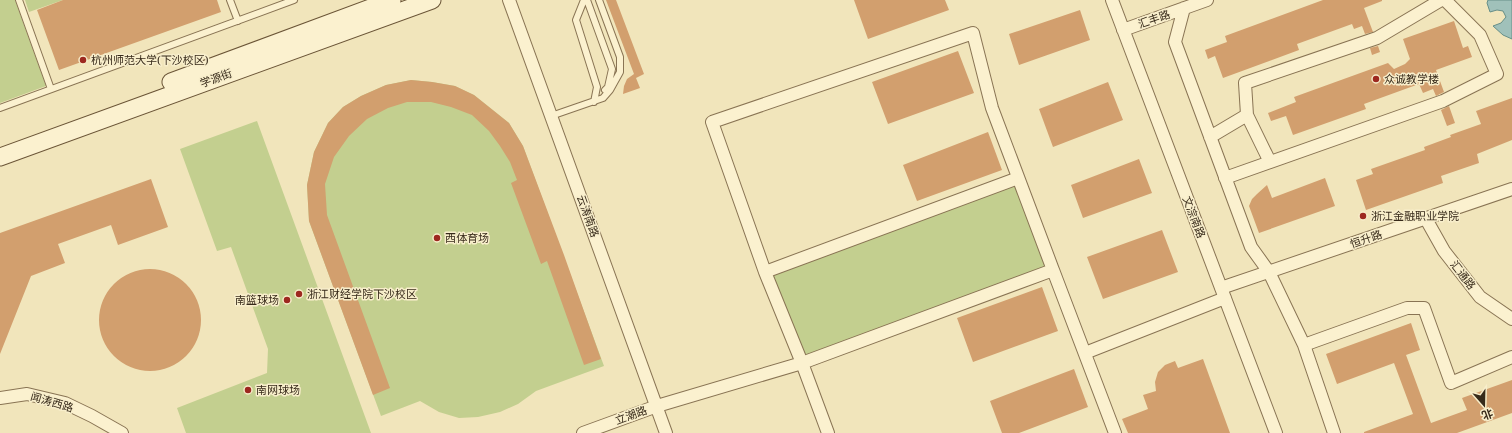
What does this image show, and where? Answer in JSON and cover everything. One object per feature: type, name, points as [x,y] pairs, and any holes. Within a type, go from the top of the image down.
[{"type":"main road","points":[[0,145],[392,0]]},
{"type":"main road","name":"学源街","points":[[0,157],[432,0]]},
{"type":"street","name":"云涛南路","points":[[509,0],[666,433]]},
{"type":"street","name":"文淙南路","points":[[1112,0],[1276,433]]},
{"type":"street","name":"汇丰路","points":[[1123,30],[1207,0]]},
{"type":"street","points":[[1270,162],[1247,115],[1245,83],[1377,38],[1441,0]]},
{"type":"street","points":[[1225,178],[1443,101],[1497,74],[1480,35],[1445,0]]},
{"type":"street","points":[[1184,8],[1175,42],[1251,247],[1269,272],[1304,345],[1334,433]]},
{"type":"street","points":[[828,433],[802,363],[765,272],[712,122],[972,33],[992,108],[1115,433]]},
{"type":"street","points":[[1210,137],[1247,115]]},
{"type":"street","points":[[765,272],[1018,178]]},
{"type":"street","name":"恒升路","points":[[1085,353],[1269,272],[1512,189]]},
{"type":"street","name":"汇通路","points":[[1426,219],[1444,251],[1480,297],[1512,319]]},
{"type":"street","name":"立潮路","points":[[583,433],[657,406],[802,363],[1054,270]]},
{"type":"street","points":[[1304,345],[1407,308],[1424,308],[1451,382],[1512,357]]},
{"type":"street","name":"闻涛西路","points":[[0,398],[27,394],[65,403],[122,433]]},
{"type":"lane","points":[[19,0],[51,89]]},
{"type":"lane","points":[[230,0],[238,21]]},
{"type":"lane","points":[[0,108],[294,0]]},
{"type":"lane","points":[[584,0],[576,20],[597,87],[594,102]]},
{"type":"lane","points":[[588,0],[612,69],[608,87],[594,102]]},
{"type":"lane","points":[[551,116],[603,98],[610,90],[620,72],[620,57],[599,0]]},
{"type":"green space","points":[[0,0],[15,0],[46,86],[0,103]]},
{"type":"green space","points":[[25,0],[63,0],[29,12]]},
{"type":"green space","name":"西体育场","points":[[411,80],[455,86],[474,95],[509,123],[523,146],[604,366],[536,391],[518,404],[500,412],[478,417],[459,418],[439,412],[420,401],[381,416],[309,221],[307,185],[314,152],[328,123],[343,107],[361,96],[386,85]]},
{"type":"green space","name":"南篮球场","points":[[257,121],[371,433],[186,433],[177,408],[267,373],[268,349],[231,247],[217,251],[180,149]]},
{"type":"green space","points":[[1015,184],[1047,268],[804,359],[773,275]]},
{"type":"water","points":[[1488,0],[1512,0],[1512,39],[1503,35],[1493,26],[1501,23],[1506,17],[1503,11],[1497,10],[1490,12],[1487,3]]},
{"type":"building","points":[[63,0],[217,0],[221,12],[59,70],[37,10]]},
{"type":"building","points":[[606,0],[616,0],[644,74],[636,78],[640,88],[623,94],[627,79],[634,74]]},
{"type":"building","points":[[854,0],[945,0],[949,10],[868,39]]},
{"type":"building","points":[[1323,0],[1382,0],[1364,8],[1373,32],[1365,34],[1362,26],[1354,29],[1352,24],[1297,44],[1299,50],[1223,78],[1215,56],[1208,59],[1205,50],[1227,42],[1225,36]]},
{"type":"building","points":[[1080,10],[1090,40],[1019,65],[1009,34]]},
{"type":"building","name":"众诚教学楼","points":[[1454,21],[1463,48],[1468,46],[1472,57],[1436,70],[1444,92],[1436,96],[1433,89],[1423,93],[1419,84],[1364,104],[1366,109],[1293,135],[1286,116],[1271,121],[1268,113],[1296,102],[1294,97],[1388,63],[1394,69],[1405,64],[1410,59],[1403,39]]},
{"type":"building","points":[[1378,46],[1380,52],[1372,55],[1370,48]]},
{"type":"building","points":[[958,51],[974,93],[888,124],[872,82]]},
{"type":"building","points":[[411,80],[455,86],[474,95],[509,123],[523,146],[601,359],[584,365],[547,261],[541,264],[511,183],[517,180],[510,162],[489,131],[472,115],[451,107],[431,102],[407,102],[388,108],[367,119],[349,136],[334,157],[325,184],[327,215],[390,388],[373,395],[309,221],[307,185],[314,152],[328,123],[343,107],[361,96],[386,85]]},
{"type":"building","points":[[1108,82],[1123,120],[1053,147],[1039,109]]},
{"type":"building","points":[[1512,98],[1512,140],[1477,154],[1479,163],[1441,176],[1443,183],[1366,210],[1356,180],[1373,174],[1371,169],[1425,150],[1424,147],[1451,137],[1450,135],[1481,124],[1476,111]]},
{"type":"building","points":[[1449,106],[1455,123],[1447,126],[1441,110]]},
{"type":"building","points":[[988,132],[1002,170],[917,201],[903,165]]},
{"type":"building","points":[[1139,159],[1152,193],[1083,218],[1071,185]]},
{"type":"building","points":[[1325,178],[1335,206],[1259,233],[1249,206],[1252,199],[1267,185],[1272,198]]},
{"type":"building","points":[[151,179],[168,227],[118,245],[111,225],[58,244],[65,263],[31,276],[0,354],[0,233]]},
{"type":"building","points":[[1162,230],[1178,272],[1103,299],[1087,257]]},
{"type":"building","points":[[150,269],[169,273],[186,284],[197,301],[201,320],[197,339],[186,356],[169,367],[150,371],[131,367],[114,356],[103,339],[99,320],[103,301],[114,284],[131,273]]},
{"type":"building","points":[[1042,287],[1058,331],[973,362],[957,318]]},
{"type":"building","points":[[1411,323],[1420,350],[1406,355],[1431,423],[1467,410],[1462,398],[1512,380],[1512,413],[1457,433],[1364,433],[1413,414],[1394,363],[1337,384],[1326,354]]},
{"type":"building","points":[[1203,359],[1230,433],[1128,433],[1122,419],[1148,409],[1143,395],[1156,391],[1155,382],[1158,372],[1165,365],[1175,361],[1178,368]]},
{"type":"building","points":[[1074,369],[1088,407],[1019,433],[1002,433],[990,401]]},
{"type":"place","name":"杭州师范大学(下沙校区)","points":[[83,60]]},
{"type":"place","name":"众诚教学楼","points":[[1376,79]]},
{"type":"place","name":"浙江金融职业学院","points":[[1363,216]]},
{"type":"place","name":"西体育场","points":[[437,238]]},
{"type":"place","name":"浙江财经学院下沙校区","points":[[299,294]]},
{"type":"place","name":"南篮球场","points":[[287,300]]},
{"type":"place","name":"南网球场","points":[[248,390]]}]
